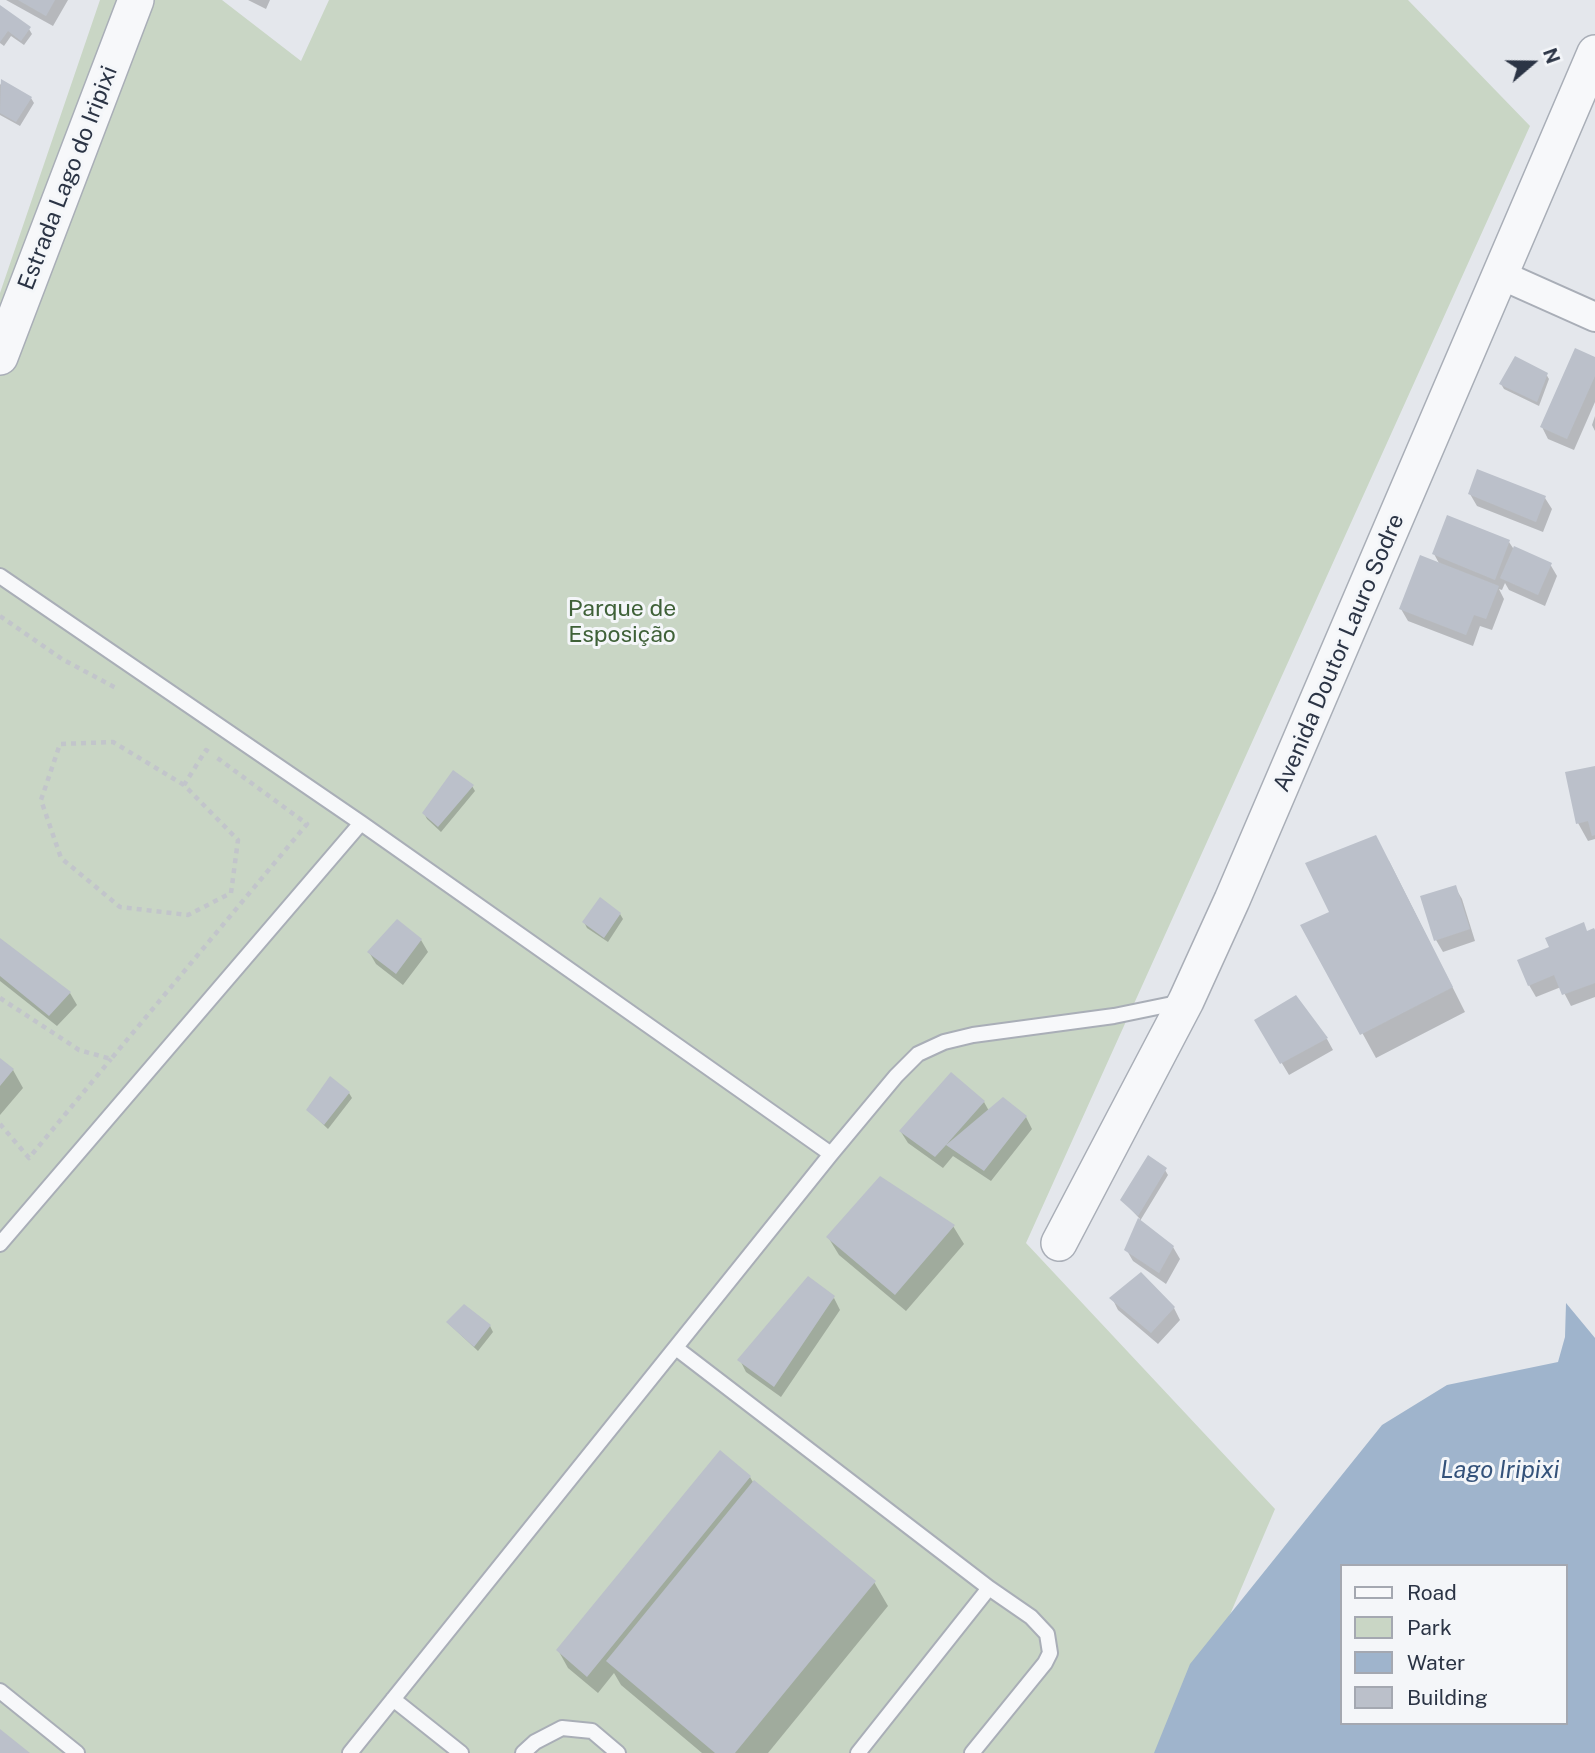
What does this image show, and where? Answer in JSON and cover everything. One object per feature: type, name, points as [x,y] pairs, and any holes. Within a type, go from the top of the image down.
[{"type":"street","name":"Estrada Lago do Iripixi","points":[[0,357],[10,297],[136,0]]},
{"type":"street","name":"Avenida Doutor Lauro Sodre","points":[[1059,1243],[1186,1001],[1232,900],[1595,53]]},
{"type":"street","points":[[1501,275],[1595,317]]},
{"type":"lane","points":[[0,576],[361,823],[831,1154]]},
{"type":"lane","points":[[0,1244],[361,823]]},
{"type":"lane","points":[[350,1753],[831,1154],[896,1076],[918,1054],[944,1042],[973,1035],[1114,1016],[1186,1001]]},
{"type":"lane","points":[[676,1348],[989,1588],[1031,1617],[1047,1634],[1050,1653],[1045,1663],[972,1753]]},
{"type":"lane","points":[[858,1753],[989,1588]]},
{"type":"lane","points":[[0,1691],[78,1753]]},
{"type":"lane","points":[[393,1699],[461,1753]]},
{"type":"lane","points":[[523,1753],[535,1742],[562,1728],[592,1731],[618,1753]]},
{"type":"path","points":[[0,615],[62,659],[120,690]]},
{"type":"path","points":[[113,742],[184,785],[238,840],[231,893],[188,915],[120,907],[61,858],[41,800],[60,744],[113,742]]},
{"type":"path","points":[[0,1124],[29,1158],[307,824],[196,742]]},
{"type":"path","points":[[184,785],[206,750]]},
{"type":"path","points":[[0,998],[79,1050],[111,1059]]},
{"type":"green space","name":"Parque de Esposição","points":[[100,0],[222,0],[301,61],[329,0],[1408,0],[1530,126],[1026,1243],[1275,1509],[1171,1753],[0,1753],[0,293]]},
{"type":"water","name":"Lago Iripixi","points":[[1566,1303],[1595,1338],[1595,1753],[1154,1753],[1190,1664],[1382,1425],[1447,1385],[1558,1362],[1565,1337]]},
{"type":"building","points":[[18,0],[55,0],[46,16]]},
{"type":"building","points":[[0,5],[31,27],[21,41],[8,31],[0,42]]},
{"type":"building","points":[[1,79],[32,97],[16,122],[0,113]]},
{"type":"building","points":[[1575,348],[1595,357],[1595,376],[1567,439],[1540,427]]},
{"type":"building","points":[[1515,356],[1548,373],[1537,402],[1499,384]]},
{"type":"building","points":[[1477,469],[1546,496],[1536,522],[1468,494]]},
{"type":"building","points":[[1447,515],[1510,540],[1495,580],[1432,554]]},
{"type":"building","points":[[1514,546],[1552,563],[1538,595],[1500,578]]},
{"type":"building","points":[[1420,555],[1499,586],[1486,619],[1474,615],[1466,635],[1399,609]]},
{"type":"building","points":[[1595,766],[1595,835],[1592,836],[1588,821],[1576,824],[1565,772]]},
{"type":"building","points":[[453,770],[474,785],[438,827],[422,813]]},
{"type":"building","points":[[1376,835],[1453,987],[1360,1035],[1300,925],[1329,912],[1305,863]]},
{"type":"building","points":[[1456,885],[1470,929],[1434,941],[1420,896]]},
{"type":"building","points":[[600,897],[621,913],[604,938],[582,922]]},
{"type":"building","points":[[397,919],[422,939],[396,974],[367,952]]},
{"type":"building","points":[[1584,922],[1587,931],[1594,928],[1595,930],[1595,983],[1562,995],[1554,975],[1528,986],[1517,960],[1549,947],[1545,938]]},
{"type":"building","points":[[0,938],[71,992],[49,1016],[0,976]]},
{"type":"building","points":[[1296,995],[1328,1038],[1280,1064],[1254,1020]]},
{"type":"building","points":[[0,1058],[14,1069],[0,1086]]},
{"type":"building","points":[[951,1072],[985,1101],[935,1157],[899,1131]]},
{"type":"building","points":[[330,1076],[350,1092],[324,1125],[306,1110]]},
{"type":"building","points":[[1003,1097],[1027,1116],[984,1171],[946,1145]]},
{"type":"building","points":[[1148,1155],[1167,1168],[1138,1216],[1120,1200]]},
{"type":"building","points":[[880,1176],[955,1225],[895,1295],[826,1237]]},
{"type":"building","points":[[1138,1218],[1174,1246],[1159,1273],[1124,1250]]},
{"type":"building","points":[[1141,1272],[1175,1307],[1151,1333],[1109,1298]]},
{"type":"building","points":[[808,1276],[835,1296],[774,1387],[737,1360]]},
{"type":"building","points":[[464,1304],[491,1325],[474,1347],[446,1322]]},
{"type":"building","points":[[720,1450],[751,1476],[587,1677],[556,1650]]},
{"type":"building","points":[[754,1480],[876,1581],[735,1753],[715,1753],[606,1661]]},
{"type":"building","points":[[0,1729],[30,1753],[0,1753]]}]
